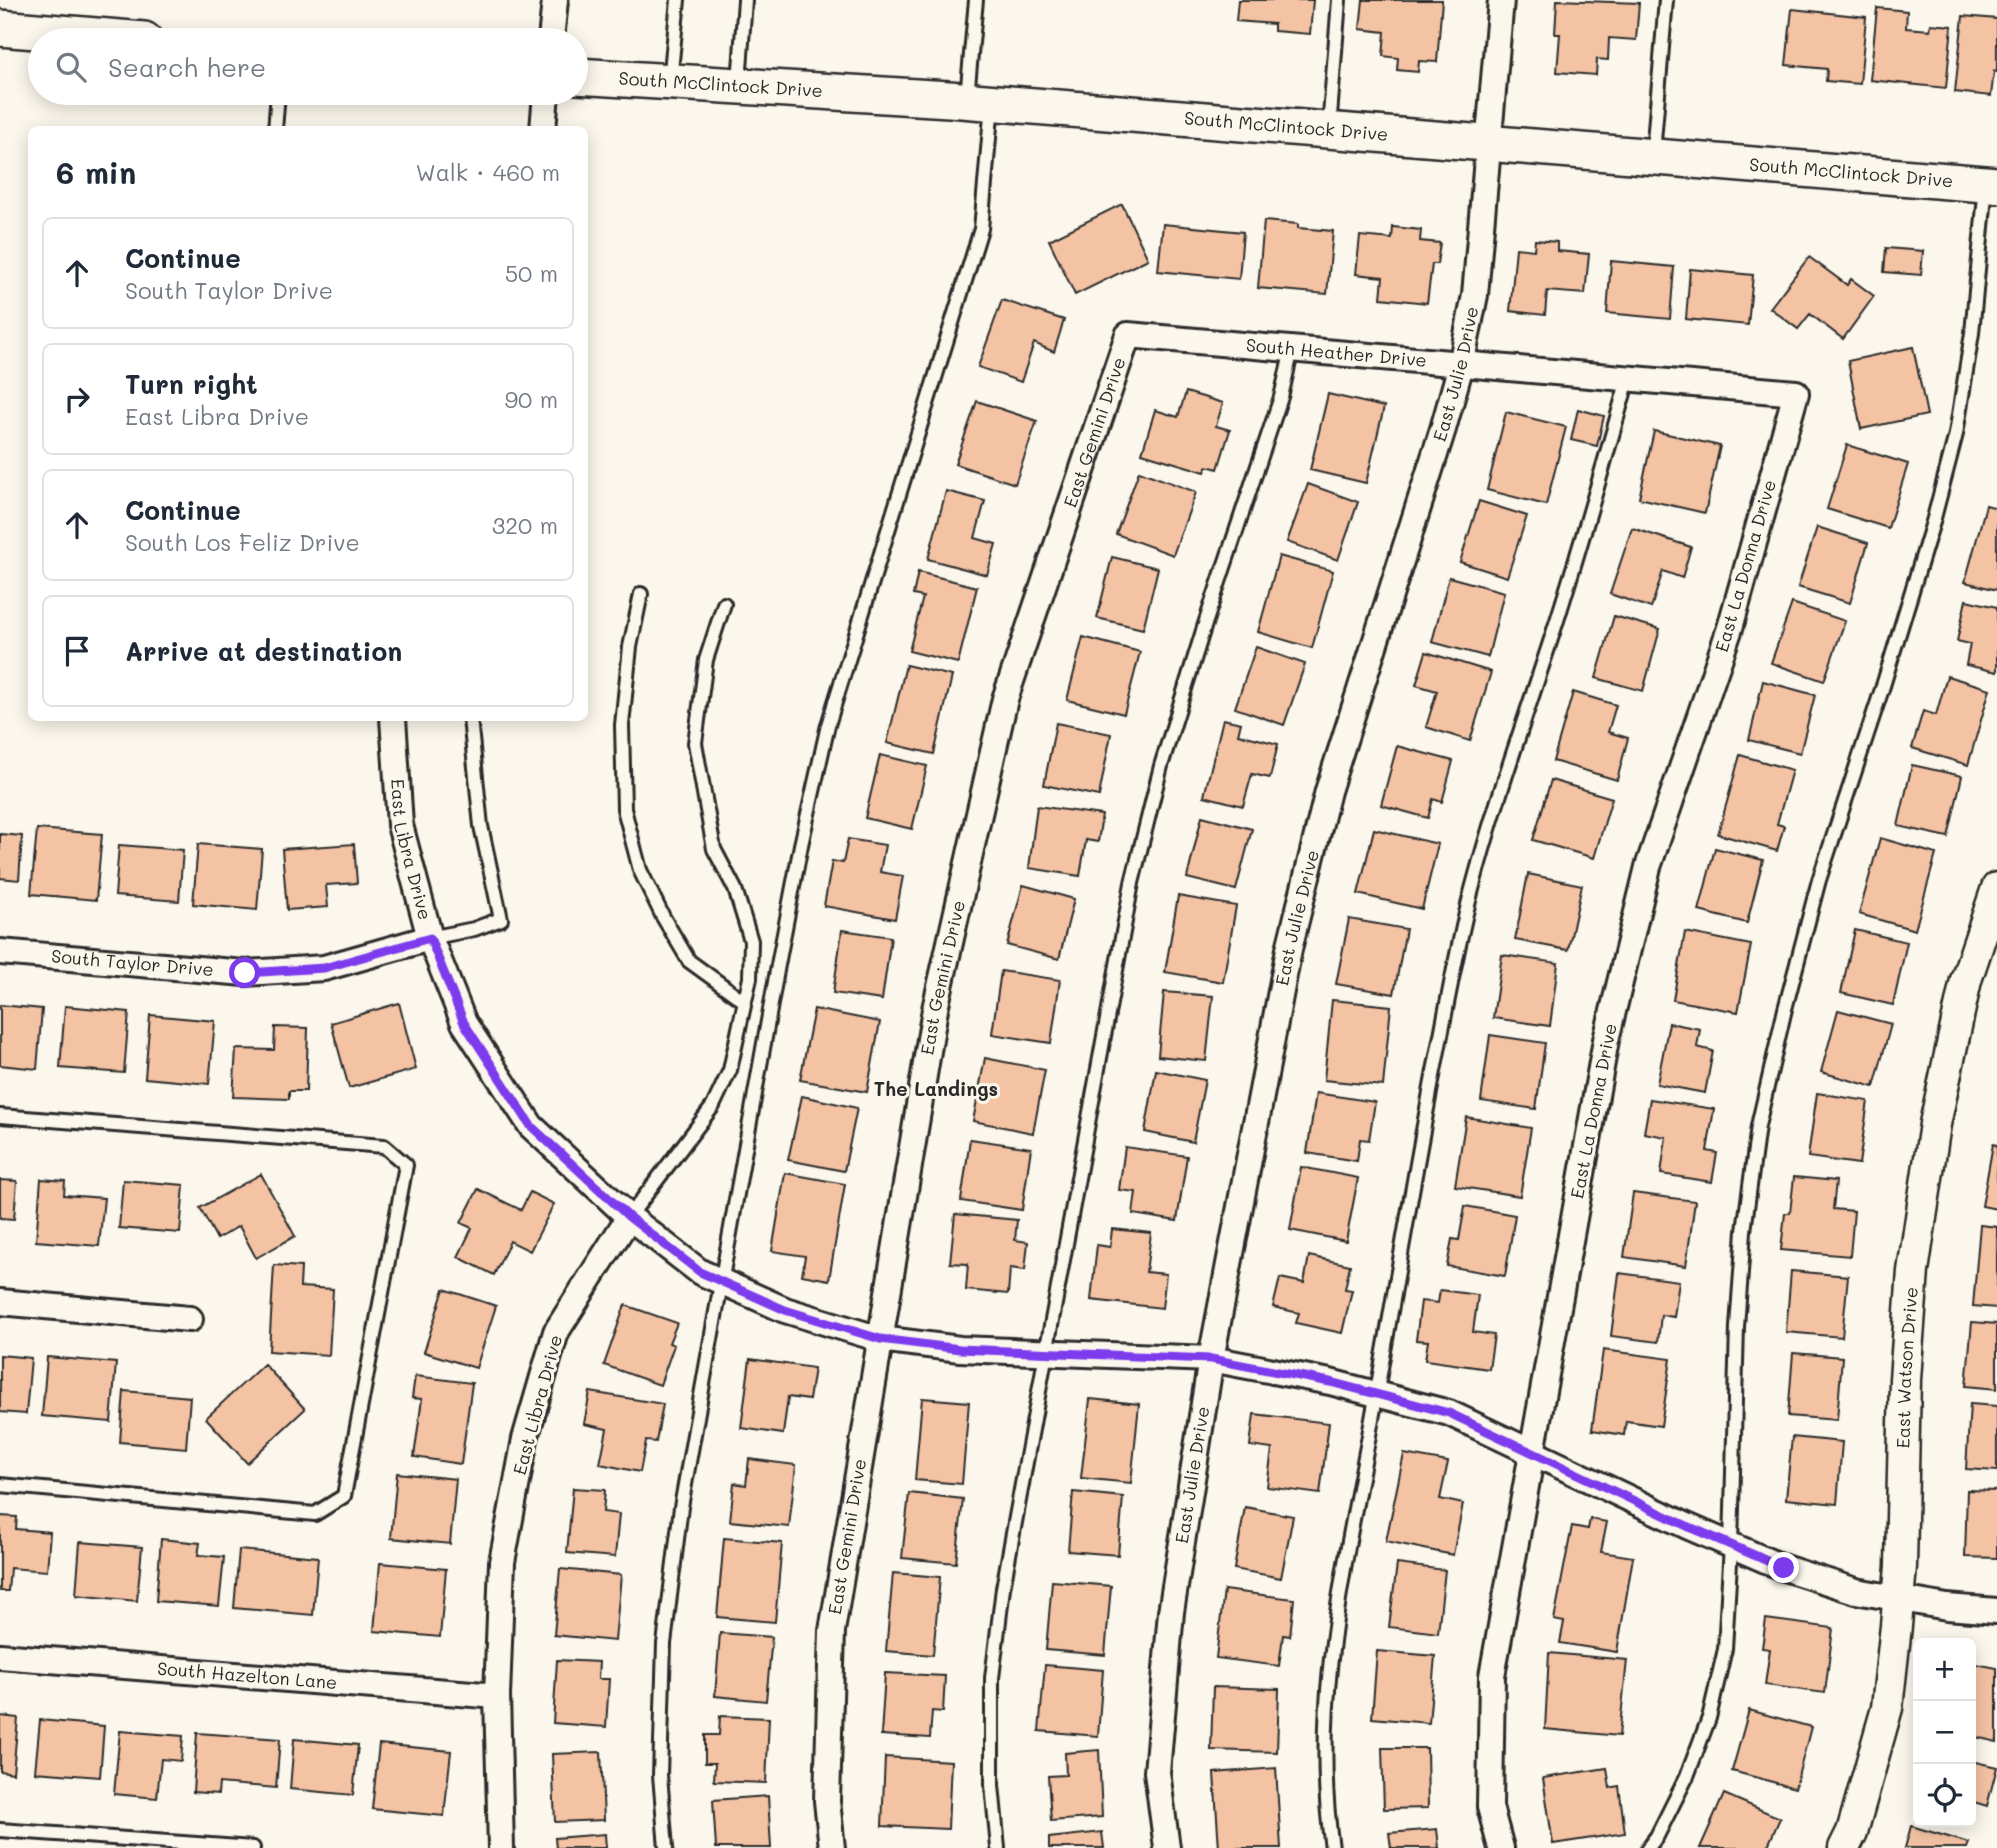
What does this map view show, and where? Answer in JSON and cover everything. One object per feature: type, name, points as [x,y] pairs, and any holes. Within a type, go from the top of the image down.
[{"type":"main road","points":[[0,29],[28,31]]},
{"type":"main road","name":"South McClintock Drive","points":[[588,77],[979,102],[1991,185]]},
{"type":"street","points":[[552,28],[555,0]]},
{"type":"street","name":"East Julie Drive","points":[[1167,1848],[1157,1772],[1170,1625],[1211,1359],[1289,949],[1328,791],[1461,365],[1475,295],[1501,0]]},
{"type":"street","points":[[543,126],[545,105]]},
{"type":"street","name":"South Heather Drive","points":[[1128,335],[1796,393]]},
{"type":"street","name":"East Gemini Drive","points":[[832,1848],[827,1801],[832,1631],[936,1009],[1005,699],[1128,335]]},
{"type":"street","name":"East La Donna Drive","points":[[1501,1848],[1490,1807],[1492,1676],[1606,1040],[1645,881],[1730,628],[1796,393]]},
{"type":"street","name":"East Libra Drive","points":[[393,721],[400,825],[430,938],[464,1023],[531,1126],[629,1217],[556,1332],[525,1439],[502,1562],[496,1696],[501,1848]]},
{"type":"street","name":"East Watson Drive","points":[[1844,1848],[1852,1832],[1887,1708],[1899,1599],[1905,1379],[1913,1271],[1935,1124],[1966,980],[1997,888]]},
{"type":"street","name":"South Taylor Drive","points":[[0,952],[245,973],[324,968],[430,938]]},
{"type":"street","points":[[629,1217],[700,1272],[785,1310],[880,1339],[960,1349],[1211,1359],[1330,1382],[1449,1413],[1784,1568],[1856,1591],[1947,1607],[1997,1611]]},
{"type":"street","points":[[0,1302],[190,1319]]},
{"type":"street","name":"South Hazelton Lane","points":[[0,1656],[496,1696]]},
{"type":"lane","points":[[670,82],[678,0]]},
{"type":"lane","points":[[739,86],[745,0]]},
{"type":"lane","points":[[666,1848],[660,1775],[664,1644],[681,1507],[798,858],[828,725],[981,229],[976,0]]},
{"type":"lane","points":[[1329,131],[1339,0]]},
{"type":"lane","points":[[1653,157],[1666,0]]},
{"type":"lane","points":[[275,126],[277,105]]},
{"type":"lane","points":[[1648,1848],[1657,1836],[1687,1776],[1709,1718],[1725,1649],[1731,1545],[1737,1326],[1744,1231],[1758,1125],[1819,880],[1882,689],[1933,522],[1956,434],[1991,185]]},
{"type":"lane","points":[[998,1848],[992,1785],[992,1678],[1003,1588],[1132,883],[1161,766],[1281,397],[1292,349]]},
{"type":"lane","points":[[1332,1848],[1324,1763],[1328,1671],[1345,1555],[1377,1394],[1410,1199],[1470,896],[1500,791],[1553,633],[1628,379]]},
{"type":"lane","points":[[641,594],[630,648],[622,725],[624,810],[640,870],[689,961],[744,1001]]},
{"type":"lane","points":[[629,1217],[713,1106],[730,1070],[750,978],[751,941],[735,889],[714,849],[695,743],[706,660],[724,604]]},
{"type":"lane","points":[[430,938],[474,929],[501,919],[481,826],[470,721]]},
{"type":"lane","points":[[0,1116],[384,1146],[405,1165],[344,1496],[315,1514],[0,1485]]},
{"type":"lane","points":[[0,1830],[253,1848]]},
{"type":"building","points":[[1238,0],[1313,0],[1310,34],[1274,31],[1274,24],[1236,21]]},
{"type":"building","points":[[1363,0],[1442,0],[1437,62],[1419,61],[1418,72],[1397,70],[1398,58],[1383,56],[1385,32],[1360,29]]},
{"type":"building","points":[[1557,0],[1639,3],[1636,40],[1609,38],[1608,60],[1597,59],[1596,75],[1557,72],[1560,34],[1555,34]]},
{"type":"building","points":[[1877,8],[1907,11],[1906,28],[1930,30],[1931,24],[1952,26],[1946,88],[1870,80]]},
{"type":"building","points":[[1792,9],[1866,17],[1860,84],[1826,81],[1827,69],[1786,65]]},
{"type":"building","points":[[1963,16],[1997,19],[1997,72],[1994,71],[1991,96],[1955,92]]},
{"type":"building","points":[[1122,204],[1148,259],[1075,295],[1049,240]]},
{"type":"building","points":[[1264,221],[1333,231],[1327,294],[1258,288]]},
{"type":"building","points":[[1163,224],[1243,232],[1239,279],[1158,271]]},
{"type":"building","points":[[1393,227],[1421,230],[1420,241],[1440,243],[1437,264],[1432,264],[1427,303],[1381,298],[1383,277],[1356,274],[1360,236],[1392,239]]},
{"type":"building","points":[[1535,240],[1557,242],[1557,251],[1589,254],[1585,294],[1547,291],[1545,315],[1510,311],[1516,248],[1534,250]]},
{"type":"building","points":[[1886,248],[1923,251],[1921,275],[1884,272]]},
{"type":"building","points":[[1809,257],[1847,285],[1851,279],[1874,296],[1843,339],[1810,314],[1798,329],[1770,308]]},
{"type":"building","points":[[1611,261],[1674,267],[1670,319],[1607,313]]},
{"type":"building","points":[[1690,269],[1753,275],[1748,325],[1686,319]]},
{"type":"building","points":[[1002,300],[1064,320],[1054,352],[1034,343],[1021,382],[978,367]]},
{"type":"building","points":[[1913,347],[1927,415],[1861,429],[1848,361]]},
{"type":"building","points":[[1186,392],[1223,403],[1216,426],[1230,430],[1218,469],[1207,466],[1205,472],[1142,453],[1155,410],[1178,417]]},
{"type":"building","points":[[1328,394],[1384,407],[1366,483],[1310,470]]},
{"type":"building","points":[[977,401],[1037,421],[1015,484],[955,464]]},
{"type":"building","points":[[1578,409],[1604,416],[1597,446],[1571,440]]},
{"type":"building","points":[[1506,412],[1566,427],[1546,505],[1487,490]]},
{"type":"building","points":[[1654,431],[1720,446],[1705,513],[1639,498]]},
{"type":"building","points":[[1847,445],[1908,464],[1888,528],[1827,509]]},
{"type":"building","points":[[1139,471],[1196,492],[1173,555],[1116,534]]},
{"type":"building","points":[[1308,484],[1358,502],[1338,560],[1287,542]]},
{"type":"building","points":[[946,491],[985,501],[975,538],[996,544],[987,575],[928,559]]},
{"type":"building","points":[[1479,501],[1527,516],[1507,577],[1460,562]]},
{"type":"building","points":[[1986,505],[1997,508],[1997,590],[1965,582]]},
{"type":"building","points":[[1817,527],[1868,543],[1850,603],[1798,587]]},
{"type":"building","points":[[1632,528],[1691,547],[1682,578],[1663,571],[1651,608],[1610,594]]},
{"type":"building","points":[[1279,556],[1333,571],[1312,648],[1258,632]]},
{"type":"building","points":[[1112,557],[1158,568],[1143,629],[1097,618]]},
{"type":"building","points":[[918,572],[977,587],[958,663],[909,651],[923,597],[913,595]]},
{"type":"building","points":[[1449,577],[1504,592],[1488,657],[1432,642]]},
{"type":"building","points":[[1966,600],[1997,607],[1997,672],[1966,665],[1970,644],[1957,641]]},
{"type":"building","points":[[1792,603],[1845,621],[1824,681],[1771,663]]},
{"type":"building","points":[[1614,616],[1660,629],[1643,691],[1596,678]]},
{"type":"building","points":[[1083,637],[1140,652],[1124,714],[1067,700]]},
{"type":"building","points":[[1256,647],[1305,664],[1284,725],[1235,708]]},
{"type":"building","points":[[1426,652],[1491,672],[1470,741],[1426,727],[1437,691],[1416,685]]},
{"type":"building","points":[[906,665],[952,676],[934,754],[887,743]]},
{"type":"building","points":[[1947,676],[1990,689],[1968,765],[1912,748],[1923,711],[1936,715]]},
{"type":"building","points":[[1763,681],[1815,695],[1800,753],[1749,740]]},
{"type":"building","points":[[1573,692],[1616,705],[1608,732],[1628,738],[1617,780],[1553,761]]},
{"type":"building","points":[[1223,719],[1241,723],[1238,734],[1278,744],[1270,778],[1252,774],[1243,806],[1204,796]]},
{"type":"building","points":[[1056,723],[1111,734],[1099,796],[1044,785]]},
{"type":"building","points":[[1397,746],[1453,761],[1442,802],[1433,799],[1428,818],[1381,805]]},
{"type":"building","points":[[880,755],[927,766],[912,829],[865,818]]},
{"type":"building","points":[[1740,755],[1792,770],[1777,824],[1784,826],[1777,851],[1718,834]]},
{"type":"building","points":[[1912,765],[1962,776],[1948,837],[1898,826]]},
{"type":"building","points":[[1551,780],[1612,798],[1594,858],[1533,840]]},
{"type":"building","points":[[1037,806],[1102,815],[1098,842],[1086,840],[1080,876],[1029,868]]},
{"type":"building","points":[[1202,816],[1252,829],[1236,890],[1187,878]]},
{"type":"building","points":[[37,829],[102,834],[96,900],[31,894]]},
{"type":"building","points":[[1374,829],[1438,844],[1422,909],[1358,894]]},
{"type":"building","points":[[0,834],[22,836],[19,880],[0,878]]},
{"type":"building","points":[[1880,838],[1936,854],[1915,930],[1859,914]]},
{"type":"building","points":[[848,839],[885,845],[880,872],[903,876],[895,919],[824,906],[832,861],[843,863]]},
{"type":"building","points":[[198,844],[262,849],[257,910],[193,904]]},
{"type":"building","points":[[354,844],[357,883],[326,885],[328,907],[287,910],[282,849]]},
{"type":"building","points":[[119,845],[183,850],[179,901],[115,896]]},
{"type":"building","points":[[1715,848],[1763,860],[1747,923],[1699,911]]},
{"type":"building","points":[[1528,874],[1582,885],[1568,950],[1515,940]]},
{"type":"building","points":[[1023,885],[1074,899],[1059,959],[1007,945]]},
{"type":"building","points":[[1178,896],[1236,906],[1223,982],[1165,972]]},
{"type":"building","points":[[1349,919],[1406,929],[1394,994],[1336,984]]},
{"type":"building","points":[[842,930],[891,937],[882,1000],[833,993]]},
{"type":"building","points":[[1855,930],[1907,942],[1893,1005],[1841,993]]},
{"type":"building","points":[[1685,932],[1751,945],[1738,1012],[1673,1000]]},
{"type":"building","points":[[1502,955],[1558,963],[1550,1026],[1493,1018]]},
{"type":"building","points":[[1001,971],[1060,980],[1051,1043],[992,1034]]},
{"type":"building","points":[[1164,992],[1213,996],[1206,1061],[1158,1056]]},
{"type":"building","points":[[1332,1000],[1391,1006],[1383,1086],[1324,1080]]},
{"type":"building","points":[[399,1003],[416,1069],[349,1088],[331,1023]]},
{"type":"building","points":[[0,1005],[42,1009],[37,1069],[0,1065]]},
{"type":"building","points":[[65,1006],[129,1012],[124,1073],[60,1068]]},
{"type":"building","points":[[814,1009],[880,1022],[867,1092],[800,1080]]},
{"type":"building","points":[[1838,1010],[1891,1024],[1874,1087],[1821,1072]]},
{"type":"building","points":[[150,1015],[215,1021],[209,1084],[145,1078]]},
{"type":"building","points":[[1669,1023],[1700,1029],[1697,1047],[1713,1051],[1705,1093],[1657,1084]]},
{"type":"building","points":[[275,1027],[308,1028],[306,1091],[289,1091],[289,1099],[233,1097],[236,1049],[274,1050]]},
{"type":"building","points":[[1490,1035],[1545,1043],[1536,1109],[1481,1101]]},
{"type":"building","points":[[985,1058],[1045,1070],[1033,1133],[973,1121]]},
{"type":"building","points":[[1156,1070],[1205,1080],[1193,1142],[1145,1132]]},
{"type":"building","points":[[1316,1093],[1375,1102],[1369,1140],[1360,1139],[1357,1161],[1307,1153]]},
{"type":"building","points":[[1817,1093],[1868,1101],[1859,1164],[1808,1157]]},
{"type":"building","points":[[802,1096],[857,1108],[844,1171],[788,1160]]},
{"type":"building","points":[[1650,1099],[1714,1109],[1707,1151],[1717,1153],[1712,1182],[1661,1174],[1666,1137],[1644,1133]]},
{"type":"building","points":[[1466,1117],[1531,1128],[1520,1196],[1455,1186]]},
{"type":"building","points":[[970,1139],[1031,1148],[1022,1210],[961,1201]]},
{"type":"building","points":[[1993,1144],[1997,1145],[1997,1209],[1982,1206]]},
{"type":"building","points":[[1125,1147],[1187,1156],[1177,1221],[1133,1214],[1136,1192],[1119,1190]]},
{"type":"building","points":[[1301,1167],[1358,1178],[1346,1241],[1290,1230]]},
{"type":"building","points":[[785,1173],[845,1184],[829,1280],[802,1275],[805,1256],[772,1251]]},
{"type":"building","points":[[261,1174],[295,1236],[256,1258],[239,1226],[217,1239],[200,1208]]},
{"type":"building","points":[[1794,1177],[1836,1181],[1833,1209],[1854,1211],[1850,1256],[1781,1250],[1785,1213],[1790,1213]]},
{"type":"building","points":[[41,1179],[65,1181],[64,1195],[104,1198],[99,1246],[36,1241]]},
{"type":"building","points":[[0,1180],[17,1181],[14,1219],[0,1218]]},
{"type":"building","points":[[123,1180],[184,1185],[180,1233],[119,1228]]},
{"type":"building","points":[[478,1189],[521,1210],[530,1192],[554,1204],[530,1251],[510,1241],[494,1275],[458,1257],[472,1228],[461,1223]]},
{"type":"building","points":[[1633,1193],[1695,1201],[1686,1266],[1624,1257]]},
{"type":"building","points":[[1465,1206],[1515,1215],[1505,1276],[1447,1266],[1452,1239],[1459,1240]]},
{"type":"building","points":[[955,1214],[1017,1220],[1015,1240],[1028,1242],[1025,1270],[1010,1268],[1008,1294],[966,1290],[968,1264],[950,1263]]},
{"type":"building","points":[[1980,1225],[1997,1227],[1997,1308],[1973,1306]]},
{"type":"building","points":[[1112,1229],[1151,1233],[1146,1272],[1166,1274],[1162,1308],[1091,1300],[1097,1245],[1110,1247]]},
{"type":"building","points":[[1309,1256],[1350,1265],[1345,1289],[1352,1290],[1342,1333],[1296,1323],[1299,1313],[1273,1307],[1280,1278],[1304,1283]]},
{"type":"building","points":[[274,1265],[301,1267],[300,1287],[333,1289],[329,1355],[269,1351]]},
{"type":"building","points":[[1791,1271],[1848,1276],[1842,1337],[1786,1332]]},
{"type":"building","points":[[1619,1273],[1679,1281],[1674,1317],[1661,1315],[1658,1342],[1611,1336]]},
{"type":"building","points":[[444,1289],[496,1306],[476,1368],[424,1352]]},
{"type":"building","points":[[1440,1290],[1478,1295],[1473,1332],[1494,1335],[1489,1369],[1425,1360],[1428,1341],[1416,1340],[1421,1301],[1438,1303]]},
{"type":"building","points":[[625,1305],[677,1323],[669,1343],[674,1345],[660,1385],[604,1365]]},
{"type":"building","points":[[1972,1322],[1997,1324],[1997,1389],[1966,1386]]},
{"type":"building","points":[[1603,1350],[1671,1359],[1661,1426],[1626,1421],[1624,1435],[1592,1430]]},
{"type":"building","points":[[1793,1353],[1842,1357],[1837,1420],[1788,1416]]},
{"type":"building","points":[[0,1355],[31,1358],[26,1414],[0,1412]]},
{"type":"building","points":[[47,1357],[116,1363],[111,1422],[42,1416]]},
{"type":"building","points":[[750,1359],[814,1368],[809,1400],[788,1397],[783,1434],[741,1428]]},
{"type":"building","points":[[264,1364],[305,1409],[247,1463],[206,1418]]},
{"type":"building","points":[[415,1376],[472,1383],[461,1464],[414,1457],[422,1399],[412,1398]]},
{"type":"building","points":[[124,1391],[190,1397],[186,1448],[120,1442]]},
{"type":"building","points":[[590,1392],[663,1404],[656,1442],[646,1441],[640,1472],[600,1464],[607,1429],[584,1424]]},
{"type":"building","points":[[922,1398],[969,1402],[962,1484],[915,1480]]},
{"type":"building","points":[[1090,1399],[1139,1404],[1131,1483],[1081,1478]]},
{"type":"building","points":[[1970,1404],[1997,1406],[1997,1471],[1966,1469]]},
{"type":"building","points":[[1254,1414],[1329,1423],[1320,1494],[1267,1487],[1272,1449],[1250,1446]]},
{"type":"building","points":[[1792,1437],[1842,1442],[1837,1504],[1786,1499]]},
{"type":"building","points":[[1404,1454],[1448,1462],[1440,1499],[1463,1504],[1453,1555],[1386,1541]]},
{"type":"building","points":[[749,1459],[796,1465],[789,1527],[730,1521],[734,1483],[746,1485]]},
{"type":"building","points":[[397,1473],[456,1479],[450,1544],[391,1538]]},
{"type":"building","points":[[573,1488],[605,1490],[603,1512],[619,1514],[615,1557],[567,1553]]},
{"type":"building","points":[[1967,1490],[1997,1491],[1997,1558],[1965,1557]]},
{"type":"building","points":[[1073,1492],[1123,1497],[1118,1555],[1068,1551]]},
{"type":"building","points":[[909,1493],[963,1499],[956,1563],[902,1558]]},
{"type":"building","points":[[1245,1507],[1293,1516],[1281,1578],[1234,1569]]},
{"type":"building","points":[[0,1516],[17,1517],[16,1529],[50,1532],[47,1571],[10,1568],[8,1591],[0,1591]]},
{"type":"building","points":[[1590,1519],[1607,1522],[1601,1552],[1633,1557],[1617,1652],[1560,1643],[1564,1622],[1554,1620],[1572,1526],[1588,1529]]},
{"type":"building","points":[[724,1538],[782,1543],[775,1622],[717,1617]]},
{"type":"building","points":[[161,1539],[200,1543],[198,1555],[224,1557],[219,1606],[156,1601]]},
{"type":"building","points":[[80,1542],[142,1547],[137,1601],[76,1595]]},
{"type":"building","points":[[239,1550],[318,1557],[313,1615],[234,1608]]},
{"type":"building","points":[[380,1563],[446,1569],[440,1637],[374,1631]]},
{"type":"building","points":[[1397,1564],[1445,1570],[1438,1633],[1389,1627]]},
{"type":"building","points":[[560,1569],[621,1575],[615,1641],[554,1635]]},
{"type":"building","points":[[893,1573],[940,1577],[933,1655],[886,1651]]},
{"type":"building","points":[[1052,1581],[1111,1586],[1105,1655],[1046,1650]]},
{"type":"building","points":[[1224,1590],[1294,1599],[1290,1636],[1283,1635],[1279,1666],[1216,1658]]},
{"type":"building","points":[[1766,1619],[1833,1628],[1825,1693],[1765,1685],[1770,1649],[1762,1648]]},
{"type":"building","points":[[720,1633],[772,1637],[766,1701],[715,1696]]},
{"type":"building","points":[[1377,1651],[1435,1656],[1429,1723],[1372,1718]]},
{"type":"building","points":[[1549,1653],[1627,1660],[1619,1736],[1545,1729]]},
{"type":"building","points":[[557,1660],[599,1662],[598,1679],[609,1679],[606,1727],[553,1723]]},
{"type":"building","points":[[1976,1664],[1997,1668],[1997,1742],[1976,1737]]},
{"type":"building","points":[[1045,1665],[1103,1670],[1098,1736],[1039,1731]]},
{"type":"building","points":[[885,1673],[945,1676],[943,1712],[932,1711],[930,1738],[881,1735]]},
{"type":"building","points":[[1213,1687],[1279,1689],[1277,1752],[1211,1750]]},
{"type":"building","points":[[1749,1710],[1811,1727],[1795,1788],[1732,1771]]},
{"type":"building","points":[[0,1716],[18,1718],[13,1773],[0,1771]]},
{"type":"building","points":[[720,1716],[769,1718],[766,1783],[714,1781],[715,1763],[705,1763],[705,1735],[719,1735]]},
{"type":"building","points":[[40,1720],[104,1726],[100,1777],[35,1772]]},
{"type":"building","points":[[120,1731],[183,1736],[181,1761],[161,1759],[157,1798],[114,1794]]},
{"type":"building","points":[[197,1733],[280,1739],[276,1788],[219,1783],[218,1794],[193,1792]]},
{"type":"building","points":[[294,1739],[358,1745],[353,1795],[290,1789]]},
{"type":"building","points":[[379,1744],[451,1751],[444,1816],[372,1809]]},
{"type":"building","points":[[1382,1748],[1427,1748],[1428,1808],[1384,1809]]},
{"type":"building","points":[[1099,1750],[1102,1817],[1051,1821],[1048,1776],[1066,1775],[1065,1753]]},
{"type":"building","points":[[601,1752],[604,1820],[555,1822],[552,1754]]},
{"type":"building","points":[[885,1757],[951,1761],[948,1829],[882,1826]]},
{"type":"building","points":[[1976,1762],[1997,1767],[1987,1806],[1976,1803]]},
{"type":"building","points":[[1276,1768],[1281,1848],[1219,1848],[1214,1773]]},
{"type":"building","points":[[1607,1768],[1610,1788],[1619,1786],[1625,1833],[1553,1844],[1543,1778]]},
{"type":"building","points":[[1724,1794],[1780,1818],[1767,1848],[1700,1848]]},
{"type":"building","points":[[768,1796],[771,1848],[716,1848],[713,1800]]},
{"type":"building","points":[[1911,1826],[1969,1843],[1967,1848],[1905,1848]]},
{"type":"building","points":[[1437,1829],[1439,1848],[1391,1848],[1389,1833]]},
{"type":"building","points":[[1102,1832],[1104,1848],[1049,1848],[1049,1838]]},
{"type":"building","points":[[605,1834],[606,1848],[556,1848],[555,1838]]},
{"type":"district","name":"The Landings","points":[[936,1089]]},
{"type":"route","points":[[245,973],[324,968],[430,938],[464,1023],[531,1126],[629,1217],[700,1272],[785,1310],[880,1339],[960,1349],[1211,1359],[1330,1382],[1449,1413],[1687,1526],[1784,1568]]}]
